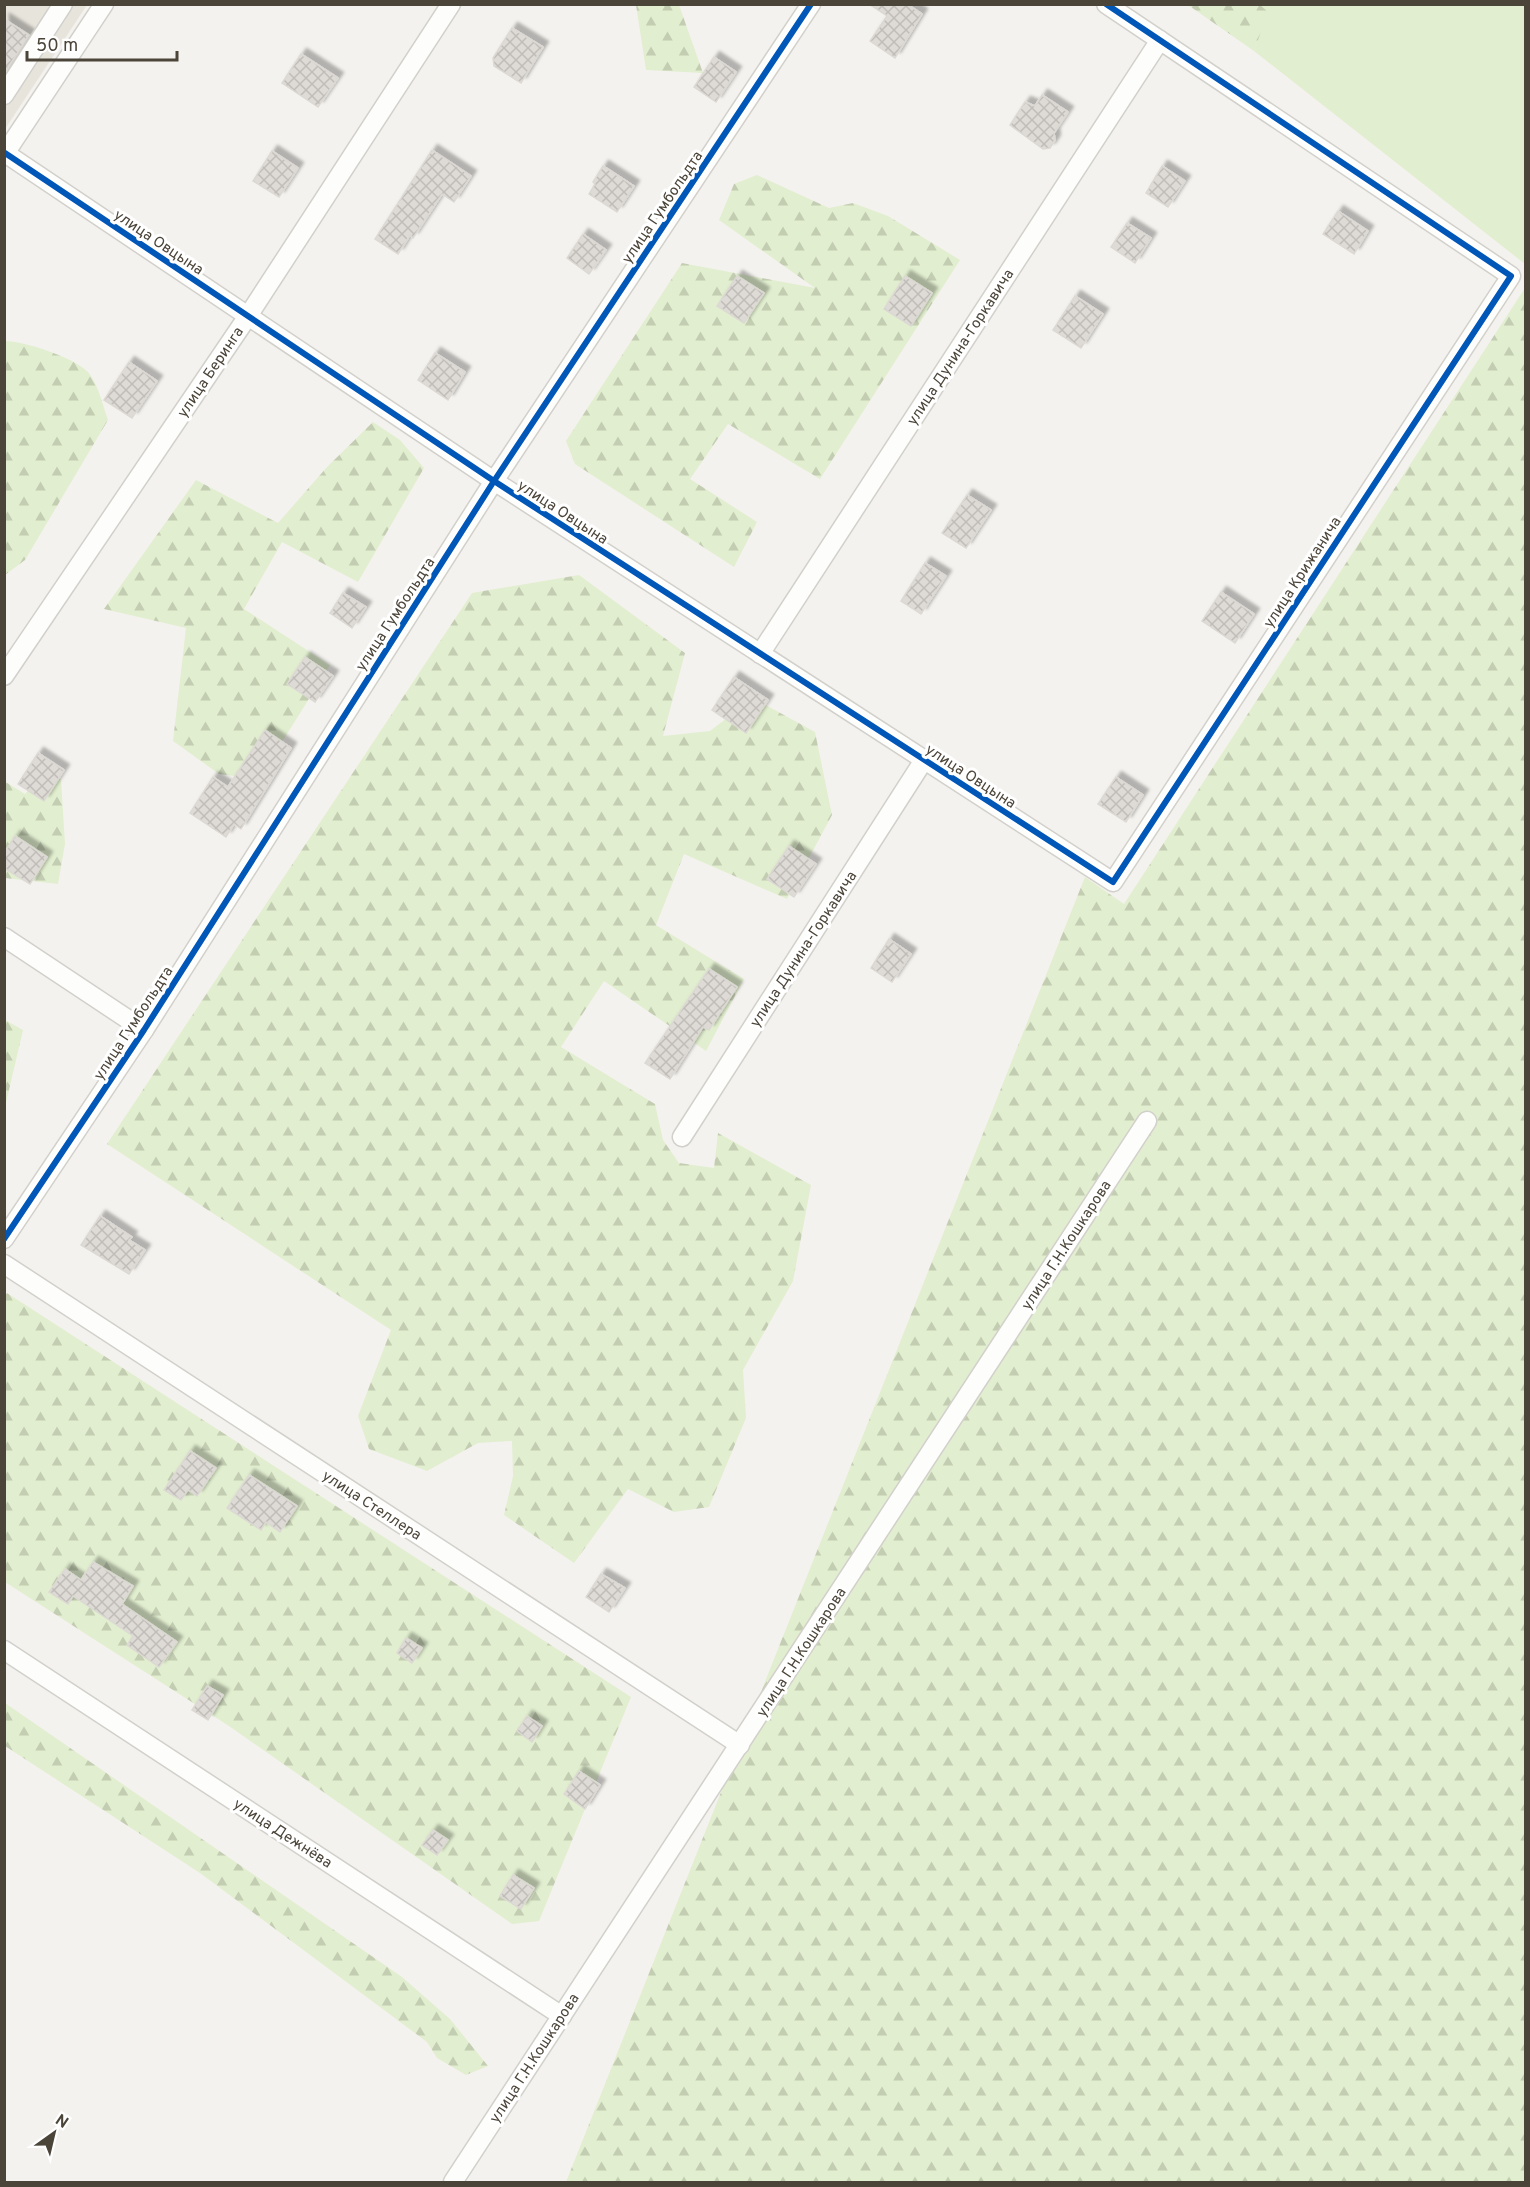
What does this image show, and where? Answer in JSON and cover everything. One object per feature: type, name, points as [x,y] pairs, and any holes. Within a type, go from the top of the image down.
[{"type":"street","points":[[4,95],[63,4]]},
{"type":"street","points":[[5,154],[104,4]]},
{"type":"street","name":"улица Беринга","points":[[4,676],[248,316],[451,4]]},
{"type":"street","name":"улица Гумбольдта","points":[[4,1239],[144,1030],[494,481],[811,4]]},
{"type":"street","points":[[1106,4],[1160,40]]},
{"type":"street","name":"улица Крижанича","points":[[1113,882],[1511,276],[1160,40]]},
{"type":"street","name":"улица Дунина-Горкавича","points":[[760,654],[1160,40]]},
{"type":"street","name":"улица Овцына","points":[[5,154],[494,481],[1113,882]]},
{"type":"street","name":"улица Дунина-Горкавича","points":[[682,1137],[924,760]]},
{"type":"street","points":[[4,937],[144,1030]]},
{"type":"street","name":"улица Г.Н.Кошкарова","points":[[453,2182],[1147,1121]]},
{"type":"street","name":"улица Стеллера","points":[[4,1264],[740,1745]]},
{"type":"street","name":"улица Дежнёва","points":[[4,1650],[562,2016]]},
{"type":"shaded area","points":[[5,5],[87,5],[5,129]]},
{"type":"green space","points":[[636,5],[679,5],[703,73],[646,70]]},
{"type":"green space","points":[[1188,5],[1260,5],[1268,12],[1254,51]]},
{"type":"green space","points":[[1260,5],[1525,5],[1525,264],[1254,51],[1267,12]]},
{"type":"green space","points":[[757,175],[829,208],[853,203],[888,216],[960,260],[820,479],[728,424],[690,479],[757,522],[734,567],[575,464],[566,441],[682,263],[815,288],[719,220],[734,184]]},
{"type":"green space","points":[[1525,288],[1525,2182],[566,2182],[1085,877],[1124,904]]},
{"type":"green space","points":[[5,341],[51,352],[76,363],[91,376],[108,420],[25,560],[5,575]]},
{"type":"green space","points":[[373,422],[400,440],[424,468],[358,582],[282,542],[244,609],[330,665],[259,779],[219,774],[173,741],[186,628],[104,609],[196,480],[278,523],[327,467]]},
{"type":"green space","points":[[579,575],[685,653],[663,736],[710,731],[753,698],[815,732],[832,815],[787,899],[684,854],[656,925],[744,979],[706,1051],[604,981],[561,1047],[655,1104],[663,1140],[679,1163],[714,1168],[718,1133],[811,1185],[793,1281],[743,1370],[746,1418],[709,1507],[674,1512],[628,1489],[574,1563],[504,1515],[513,1476],[512,1441],[478,1443],[427,1471],[369,1449],[358,1416],[391,1330],[107,1144],[472,593]]},
{"type":"green space","points":[[50,763],[61,780],[65,844],[58,884],[5,878],[4,781],[25,794]]},
{"type":"green space","points":[[5,1020],[23,1030],[5,1107]]},
{"type":"green space","points":[[7,1293],[631,1697],[539,1921],[512,1924],[229,1726],[5,1582],[4,1297]]},
{"type":"green space","points":[[5,1703],[402,1977],[450,2019],[488,2066],[466,2075],[437,2058],[427,2042],[200,1873],[5,1746]]},
{"type":"building","points":[[869,4],[907,4],[922,14],[895,58],[870,41],[887,16]]},
{"type":"building","points":[[4,19],[29,35],[4,74]]},
{"type":"building","points":[[512,28],[543,47],[521,83],[494,66],[493,58]]},
{"type":"building","points":[[301,54],[338,78],[318,107],[282,83]]},
{"type":"building","points":[[714,57],[736,72],[716,102],[694,87]]},
{"type":"building","points":[[1042,95],[1068,112],[1054,133],[1055,140],[1050,148],[1043,149],[1010,125],[1025,102],[1035,106]]},
{"type":"building","points":[[432,150],[471,176],[454,202],[442,194],[413,238],[410,235],[398,254],[375,239]]},
{"type":"building","points":[[272,151],[298,168],[279,197],[253,181]]},
{"type":"building","points":[[603,166],[634,186],[617,212],[589,194]]},
{"type":"building","points":[[1162,166],[1185,181],[1168,207],[1146,193]]},
{"type":"building","points":[[1338,211],[1368,231],[1354,254],[1323,234]]},
{"type":"building","points":[[1127,223],[1151,238],[1135,263],[1111,247]]},
{"type":"building","points":[[583,234],[606,250],[589,274],[567,258]]},
{"type":"building","points":[[737,276],[764,293],[744,323],[717,306]]},
{"type":"building","points":[[905,276],[932,293],[911,326],[884,309]]},
{"type":"building","points":[[1075,296],[1103,314],[1081,348],[1053,330]]},
{"type":"building","points":[[435,353],[465,372],[448,400],[418,380]]},
{"type":"building","points":[[129,362],[157,381],[132,418],[104,400]]},
{"type":"building","points":[[967,495],[991,510],[966,548],[942,533]]},
{"type":"building","points":[[925,563],[946,576],[921,614],[901,601]]},
{"type":"building","points":[[1221,592],[1254,614],[1235,643],[1202,621]]},
{"type":"building","points":[[343,593],[366,607],[352,628],[330,613]]},
{"type":"building","points":[[305,657],[333,676],[315,702],[287,684]]},
{"type":"building","points":[[734,677],[768,700],[746,733],[712,710]]},
{"type":"building","points":[[265,730],[291,748],[241,829],[234,824],[226,837],[190,813],[213,777],[228,787]]},
{"type":"building","points":[[38,753],[64,770],[44,801],[18,784]]},
{"type":"building","points":[[1116,777],[1143,795],[1126,822],[1098,804]]},
{"type":"building","points":[[15,836],[47,857],[30,884],[4,868],[4,853]]},
{"type":"building","points":[[789,846],[816,864],[794,897],[767,879]]},
{"type":"building","points":[[889,939],[911,954],[892,982],[871,968]]},
{"type":"building","points":[[709,969],[737,987],[709,1030],[703,1027],[670,1079],[645,1063]]},
{"type":"building","points":[[100,1216],[132,1237],[129,1240],[145,1250],[129,1274],[81,1245]]},
{"type":"building","points":[[190,1451],[216,1468],[197,1496],[188,1490],[181,1500],[164,1490]]},
{"type":"building","points":[[249,1475],[297,1506],[280,1532],[266,1522],[261,1530],[227,1508]]},
{"type":"building","points":[[93,1562],[133,1586],[122,1604],[177,1642],[159,1667],[127,1645],[133,1636],[73,1596],[68,1604],[49,1592],[65,1569],[81,1580]]},
{"type":"building","points":[[601,1574],[625,1588],[609,1612],[586,1597]]},
{"type":"building","points":[[406,1638],[422,1648],[412,1663],[397,1653]]},
{"type":"building","points":[[207,1686],[223,1695],[208,1720],[192,1710]]},
{"type":"building","points":[[527,1716],[542,1726],[532,1742],[517,1731]]},
{"type":"building","points":[[579,1771],[600,1785],[585,1809],[564,1794]]},
{"type":"building","points":[[433,1830],[448,1840],[437,1855],[422,1845]]},
{"type":"building","points":[[513,1875],[534,1888],[521,1909],[500,1896]]},
{"type":"cycle path","points":[[4,1239],[144,1030],[494,481],[811,4]]},
{"type":"cycle path","points":[[5,153],[494,481],[1113,882],[1511,276],[1106,4]]}]
